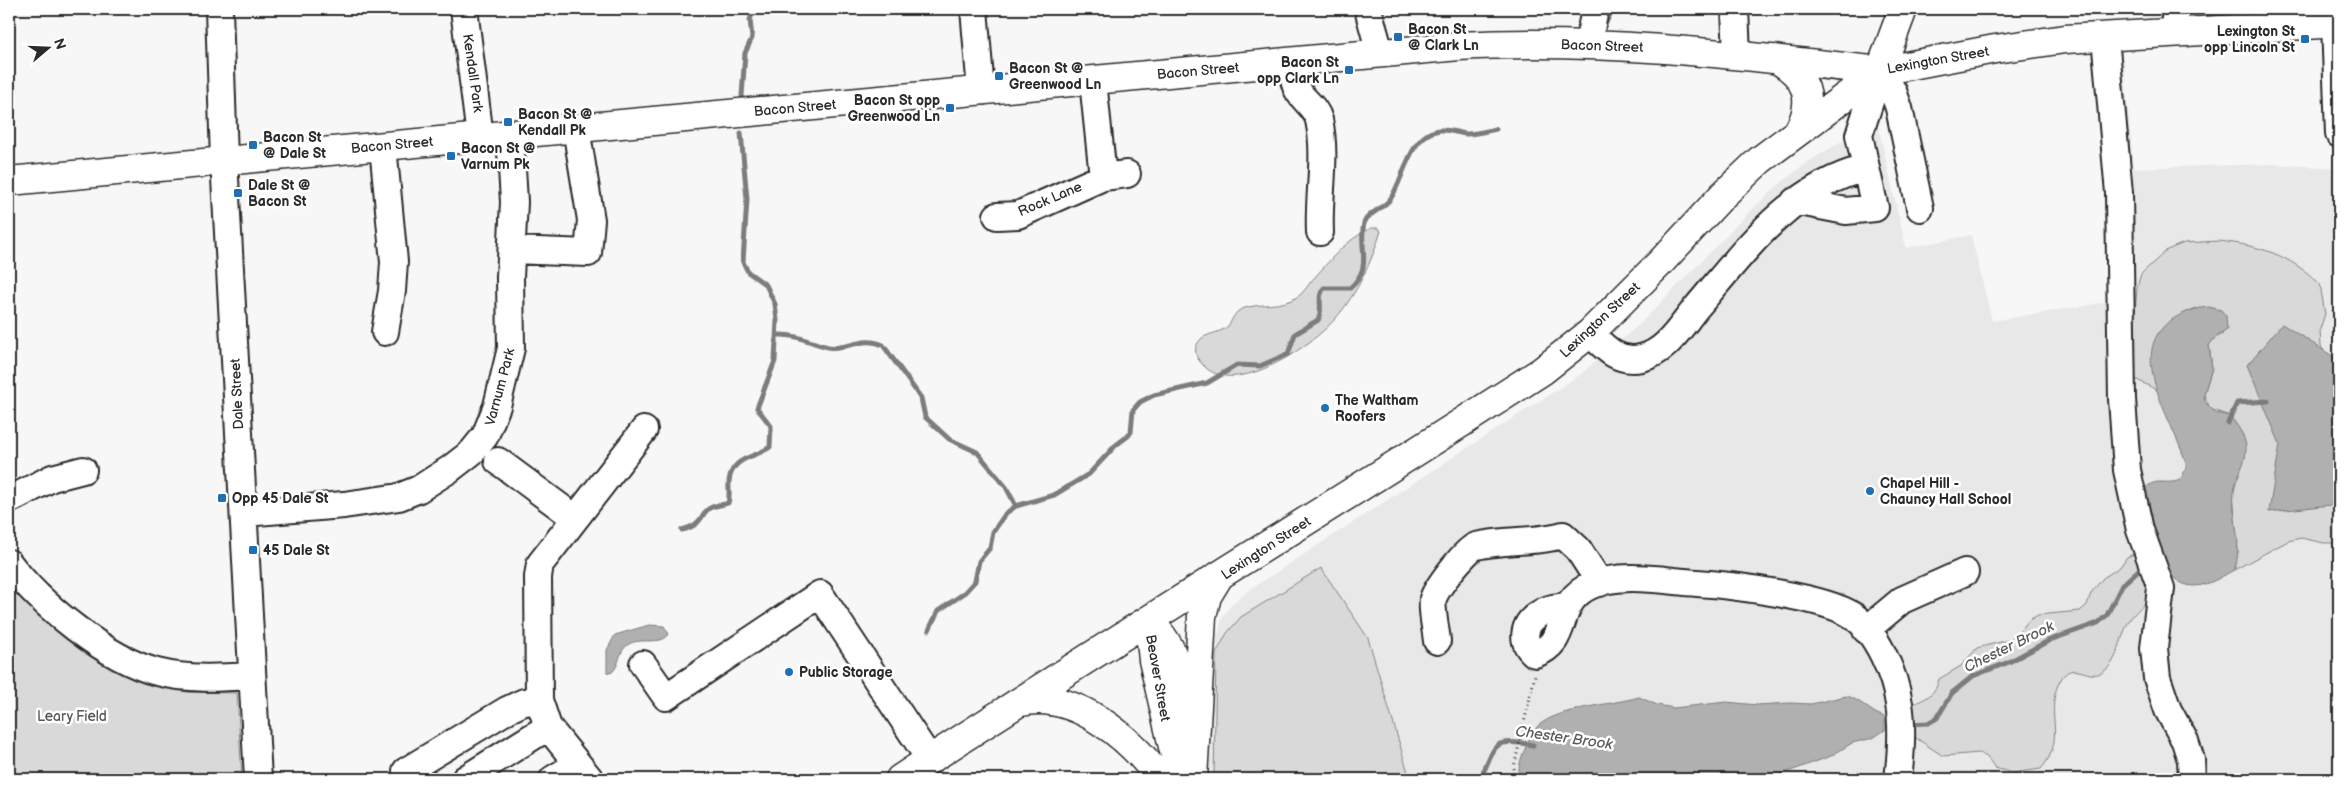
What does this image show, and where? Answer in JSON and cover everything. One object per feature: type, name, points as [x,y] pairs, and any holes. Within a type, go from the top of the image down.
[{"type":"main road","points":[[1880,70],[1903,9]]},
{"type":"main road","name":"Lexington Street","points":[[900,779],[1017,702],[1149,622],[1542,371],[1590,333],[1655,268],[1734,183],[1799,130],[1880,70],[2026,44],[2105,37],[2175,21],[2338,22]]},
{"type":"main road","name":"Bacon Street","points":[[9,181],[1380,53],[1518,43],[1588,45],[1737,54],[1880,70]]},
{"type":"main road","points":[[1776,59],[1795,71],[1805,88],[1807,110],[1799,130]]},
{"type":"main road","points":[[1017,702],[1050,699],[1080,709],[1125,741],[1144,759],[1178,778],[1202,616],[1207,596],[1218,578]]},
{"type":"main road","name":"Beaver Street","points":[[1149,622],[1170,647],[1178,670],[1180,702],[1178,778]]},
{"type":"street","name":"Dale Street","points":[[219,9],[224,160],[258,779]]},
{"type":"street","name":"Kendall Park","points":[[464,9],[480,137]]},
{"type":"street","points":[[974,9],[981,91]]},
{"type":"street","points":[[1368,9],[1380,53]]},
{"type":"street","points":[[1588,45],[1595,9]]},
{"type":"street","points":[[1735,9],[1737,54]]},
{"type":"street","points":[[2338,22],[2339,134]]},
{"type":"street","points":[[2105,37],[2119,193],[2121,391],[2127,470],[2140,530],[2152,561],[2161,599],[2154,648],[2157,678],[2168,710],[2184,741],[2191,760],[2192,779]]},
{"type":"street","points":[[1292,62],[1296,88],[1315,111],[1319,122],[1323,172],[1319,205],[1320,232]]},
{"type":"street","points":[[1795,201],[1846,211],[1875,208],[1859,134],[1880,70]]},
{"type":"street","points":[[1880,70],[1893,91],[1900,108],[1920,208]]},
{"type":"street","name":"Rock Lane","points":[[997,216],[1018,215],[1115,175],[1092,81]]},
{"type":"street","points":[[512,250],[588,253],[591,220],[576,128]]},
{"type":"street","name":"Varnum Park","points":[[244,513],[344,505],[400,497],[438,477],[472,452],[485,436],[493,418],[510,360],[512,336],[510,288],[514,186],[510,134]]},
{"type":"street","points":[[383,146],[394,262],[392,291],[385,332]]},
{"type":"street","points":[[1590,333],[1612,354],[1627,359],[1642,358],[1663,348],[1754,239],[1795,201],[1836,177],[1866,168]]},
{"type":"street","points":[[553,779],[584,772],[548,727],[539,700],[539,570],[543,559],[644,430]]},
{"type":"street","points":[[498,461],[575,518]]},
{"type":"street","points":[[9,500],[52,478],[83,470]]},
{"type":"street","points":[[1437,641],[1433,599],[1456,564],[1473,547],[1491,543],[1544,540],[1563,535],[1578,550],[1600,582]]},
{"type":"street","points":[[9,563],[36,595],[56,612],[107,648],[135,663],[156,672],[184,677],[252,676]]},
{"type":"street","points":[[1866,630],[1902,600],[1965,572]]},
{"type":"street","points":[[1541,652],[1535,654],[1529,649],[1525,640],[1529,623],[1548,609],[1566,606],[1574,596],[1591,585],[1600,582],[1628,579],[1711,584],[1773,593],[1840,610],[1853,616],[1866,630],[1886,665],[1896,688],[1900,724],[1898,779]]},
{"type":"street","points":[[643,664],[666,697],[820,594],[930,760]]},
{"type":"street","points":[[412,779],[406,771],[507,710],[524,702],[539,700]]},
{"type":"street","points":[[466,779],[548,727]]},
{"type":"path","points":[[1515,779],[1517,754],[1541,652]]},
{"type":"shaded area","name":"Chapel Hill - Chauncy Hall School","points":[[2124,60],[2133,168],[2272,164],[2339,168],[2339,779],[1209,779],[1214,647],[1223,616],[1234,602],[1252,588],[1578,376],[1639,325],[1750,211],[1778,185],[1806,163],[1877,121],[1906,248],[1971,235],[1992,321],[2107,302],[2100,61]]},
{"type":"green space","points":[[1371,228],[1378,228],[1381,231],[1373,254],[1357,288],[1344,309],[1310,342],[1273,365],[1253,373],[1234,376],[1217,374],[1200,362],[1196,356],[1196,346],[1201,339],[1228,326],[1237,312],[1242,309],[1284,303],[1297,297],[1340,250],[1354,238]]},
{"type":"green space","points":[[2219,241],[2273,253],[2297,265],[2320,284],[2325,314],[2320,329],[2321,346],[2339,380],[2339,543],[2324,543],[2301,538],[2288,541],[2234,570],[2238,552],[2233,494],[2235,480],[2245,457],[2243,435],[2230,416],[2210,409],[2204,394],[2212,368],[2209,345],[2215,338],[2223,334],[2196,308],[2170,322],[2156,339],[2152,361],[2157,390],[2135,379],[2131,366],[2137,287],[2141,274],[2167,250],[2184,243]]},
{"type":"green space","points":[[2138,552],[2153,597],[2129,621],[2113,662],[2108,668],[2097,674],[2073,670],[2063,676],[2055,696],[2053,747],[2049,758],[2041,769],[2012,773],[1995,768],[1987,757],[1979,753],[1943,756],[1913,736],[1912,704],[1929,696],[1938,684],[1939,679],[1961,666],[1977,648],[2008,640],[2017,635],[2029,620],[2038,615],[2080,611],[2087,605],[2091,593],[2103,578],[2120,567],[2127,557]]},
{"type":"green space","points":[[1321,568],[1368,638],[1410,779],[1214,779],[1216,654],[1227,633],[1241,617]]},
{"type":"green space","name":"Leary Field","points":[[9,583],[25,600],[153,684],[187,692],[237,693],[242,779],[9,779]]},
{"type":"water","points":[[2209,307],[2221,310],[2226,316],[2227,330],[2215,338],[2209,345],[2212,368],[2204,394],[2205,402],[2216,413],[2230,416],[2242,434],[2246,453],[2234,492],[2238,551],[2234,570],[2206,584],[2187,585],[2175,578],[2165,567],[2158,552],[2144,490],[2152,483],[2180,480],[2187,467],[2157,390],[2152,370],[2152,350],[2158,333],[2173,319],[2199,308]]},
{"type":"water","points":[[2282,324],[2339,360],[2339,504],[2269,512],[2280,444],[2247,365]]},
{"type":"water","points":[[649,625],[664,626],[669,634],[661,640],[639,641],[629,644],[623,650],[614,670],[611,673],[607,672],[607,650],[615,635]]},
{"type":"water","points":[[1846,696],[1885,717],[1885,730],[1873,738],[1852,743],[1831,756],[1788,772],[1775,775],[1758,775],[1743,779],[1519,779],[1522,757],[1536,728],[1547,720],[1586,707],[1639,697],[1657,705],[1674,708],[1726,702],[1757,705],[1811,704]]},
{"type":"waterway","points":[[742,96],[745,53],[752,38],[750,20],[754,9]]},
{"type":"waterway","points":[[1605,25],[1612,9]]},
{"type":"waterway","points":[[929,630],[938,611],[963,594],[975,581],[979,561],[990,548],[993,532],[1006,513],[1016,506],[1054,495],[1089,474],[1131,432],[1133,410],[1140,402],[1154,395],[1207,383],[1237,365],[1260,366],[1288,354],[1295,334],[1318,320],[1320,316],[1321,295],[1324,288],[1350,288],[1357,280],[1363,265],[1365,220],[1391,198],[1409,158],[1422,139],[1430,133],[1440,130],[1466,134],[1496,129]]},
{"type":"waterway","points":[[682,530],[699,521],[708,509],[728,503],[729,480],[733,469],[741,461],[770,447],[771,426],[757,408],[775,361],[777,320],[775,304],[766,285],[748,272],[743,262],[747,199],[741,133]]},
{"type":"waterway","points":[[778,335],[797,337],[835,348],[862,342],[876,342],[883,345],[921,398],[925,417],[949,439],[977,452],[1006,487],[1016,506]]},
{"type":"waterway","name":"Chester Brook","points":[[2228,423],[2237,403],[2268,401]]},
{"type":"waterway","name":"Chester Brook","points":[[1908,724],[1928,723],[1937,718],[1952,693],[1973,676],[2009,662],[2050,640],[2098,623],[2107,615],[2122,585],[2144,565]]},
{"type":"waterway","name":"Chester Brook","points":[[1480,779],[1496,747],[1509,742],[1533,745]]},
{"type":"place","name":"Bacon St @ Clark Ln","points":[[1398,37]]},
{"type":"place","name":"Lexington St opp Lincoln St","points":[[2305,39]]},
{"type":"place","name":"Bacon St opp Clark Ln","points":[[1349,70]]},
{"type":"place","name":"Bacon St @ Greenwood Ln","points":[[999,76]]},
{"type":"place","name":"Bacon St opp Greenwood Ln","points":[[950,108]]},
{"type":"place","name":"Bacon St @ Kendall Pk","points":[[508,122]]},
{"type":"place","name":"Bacon St @ Dale St","points":[[253,145]]},
{"type":"place","name":"Bacon St @ Varnum Pk","points":[[451,156]]},
{"type":"place","name":"Dale St @ Bacon St","points":[[238,193]]},
{"type":"place","name":"The Waltham Roofers","points":[[1325,408]]},
{"type":"place","name":"Chapel Hill - Chauncy Hall School","points":[[1870,491]]},
{"type":"place","name":"Opp 45 Dale St","points":[[222,498]]},
{"type":"place","name":"45 Dale St","points":[[253,550]]},
{"type":"place","name":"Public Storage","points":[[789,672]]}]
